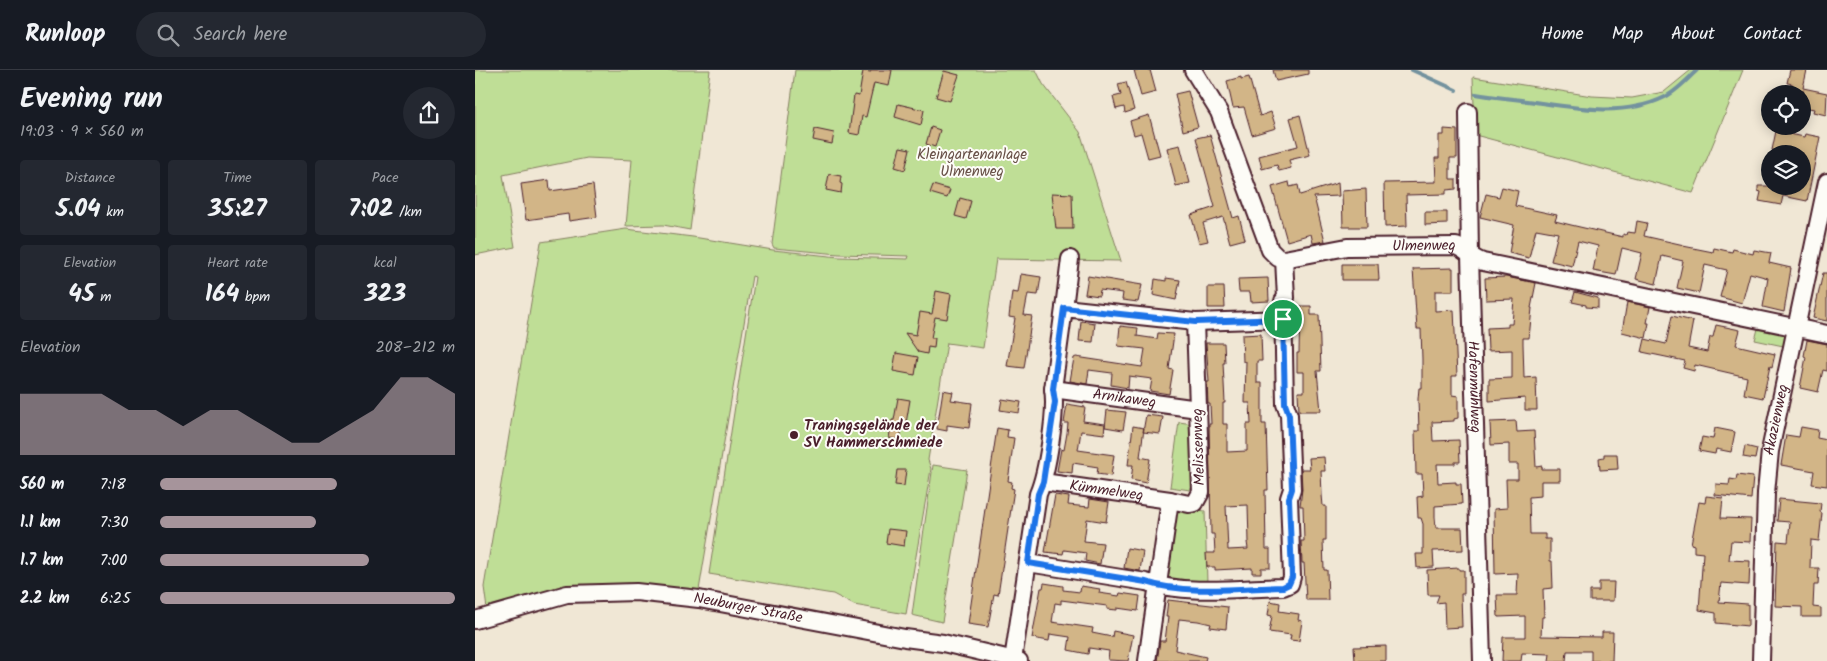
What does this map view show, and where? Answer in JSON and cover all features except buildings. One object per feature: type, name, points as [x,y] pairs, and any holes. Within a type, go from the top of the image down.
[{"type":"street","points":[[1028,563],[1146,582],[1158,586],[1197,589],[1283,587],[1289,584],[1292,577],[1289,498],[1292,489],[1289,415],[1285,404],[1283,301],[1286,298],[1284,259],[1278,258],[1270,250],[1219,112],[1193,70]]},
{"type":"street","name":"Hafenmühlweg","points":[[1468,112],[1470,256],[1483,661]]},
{"type":"street","name":"Akazienweg","points":[[1761,661],[1766,493],[1770,451],[1827,182]]},
{"type":"street","name":"Ulmenweg","points":[[1284,259],[1347,247],[1456,246],[1483,262],[1827,334]]},
{"type":"street","points":[[1016,660],[1038,494],[1043,482],[1055,402],[1053,389],[1071,259]]},
{"type":"street","points":[[1064,308],[1195,322],[1283,319]]},
{"type":"street","name":"Melissenweg","points":[[1170,500],[1189,504],[1195,502],[1201,492],[1195,322]]},
{"type":"street","name":"Arnikaweg","points":[[1053,389],[1198,409]]},
{"type":"street","name":"Kümmelweg","points":[[1043,482],[1170,500]]},
{"type":"street","points":[[1147,661],[1170,500]]},
{"type":"street","name":"Neuburger Straße","points":[[475,620],[567,594],[636,592],[722,603],[943,643],[1016,660]]},
{"type":"green space","points":[[475,70],[710,70],[690,230],[663,225],[626,226],[632,160],[587,158],[503,175],[515,247],[475,255]]},
{"type":"green space","name":"Kleingartenanlage Ulmenweg","points":[[795,70],[1036,70],[1043,84],[1080,132],[1121,261],[996,259],[983,348],[947,343],[928,460],[931,469],[906,614],[854,605],[833,594],[709,574],[755,277],[752,276],[698,596],[636,588],[487,609],[484,587],[541,242],[626,229],[693,237],[773,250],[839,257],[908,259],[909,256],[839,254],[774,248],[772,244]]},
{"type":"green space","points":[[1691,70],[1743,70],[1693,193],[1475,135],[1473,77],[1592,96],[1632,98],[1664,92]]},
{"type":"green space","points":[[1759,325],[1785,332],[1788,347],[1755,340]]},
{"type":"green space","points":[[1179,422],[1193,424],[1195,482],[1190,490],[1170,487]]},
{"type":"green space","points":[[933,465],[967,470],[942,622],[912,615]]},
{"type":"green space","points":[[1178,507],[1205,511],[1207,583],[1169,584],[1163,573],[1171,519]]},
{"type":"waterway","points":[[1412,70],[1456,90]]},
{"type":"waterway","points":[[1476,94],[1588,109],[1620,109],[1635,107],[1665,97],[1678,88],[1697,70]]},
{"type":"place","name":"Traningsgelände der SV Hammerschmiede","points":[[794,435]]},
{"type":"route","points":[[1064,308],[1195,322],[1283,319],[1285,404],[1289,415],[1292,489],[1289,498],[1292,577],[1289,584],[1283,587],[1197,589],[1158,586],[1146,582],[1028,563],[1038,494],[1043,482],[1055,402],[1053,389],[1064,308]]}]
